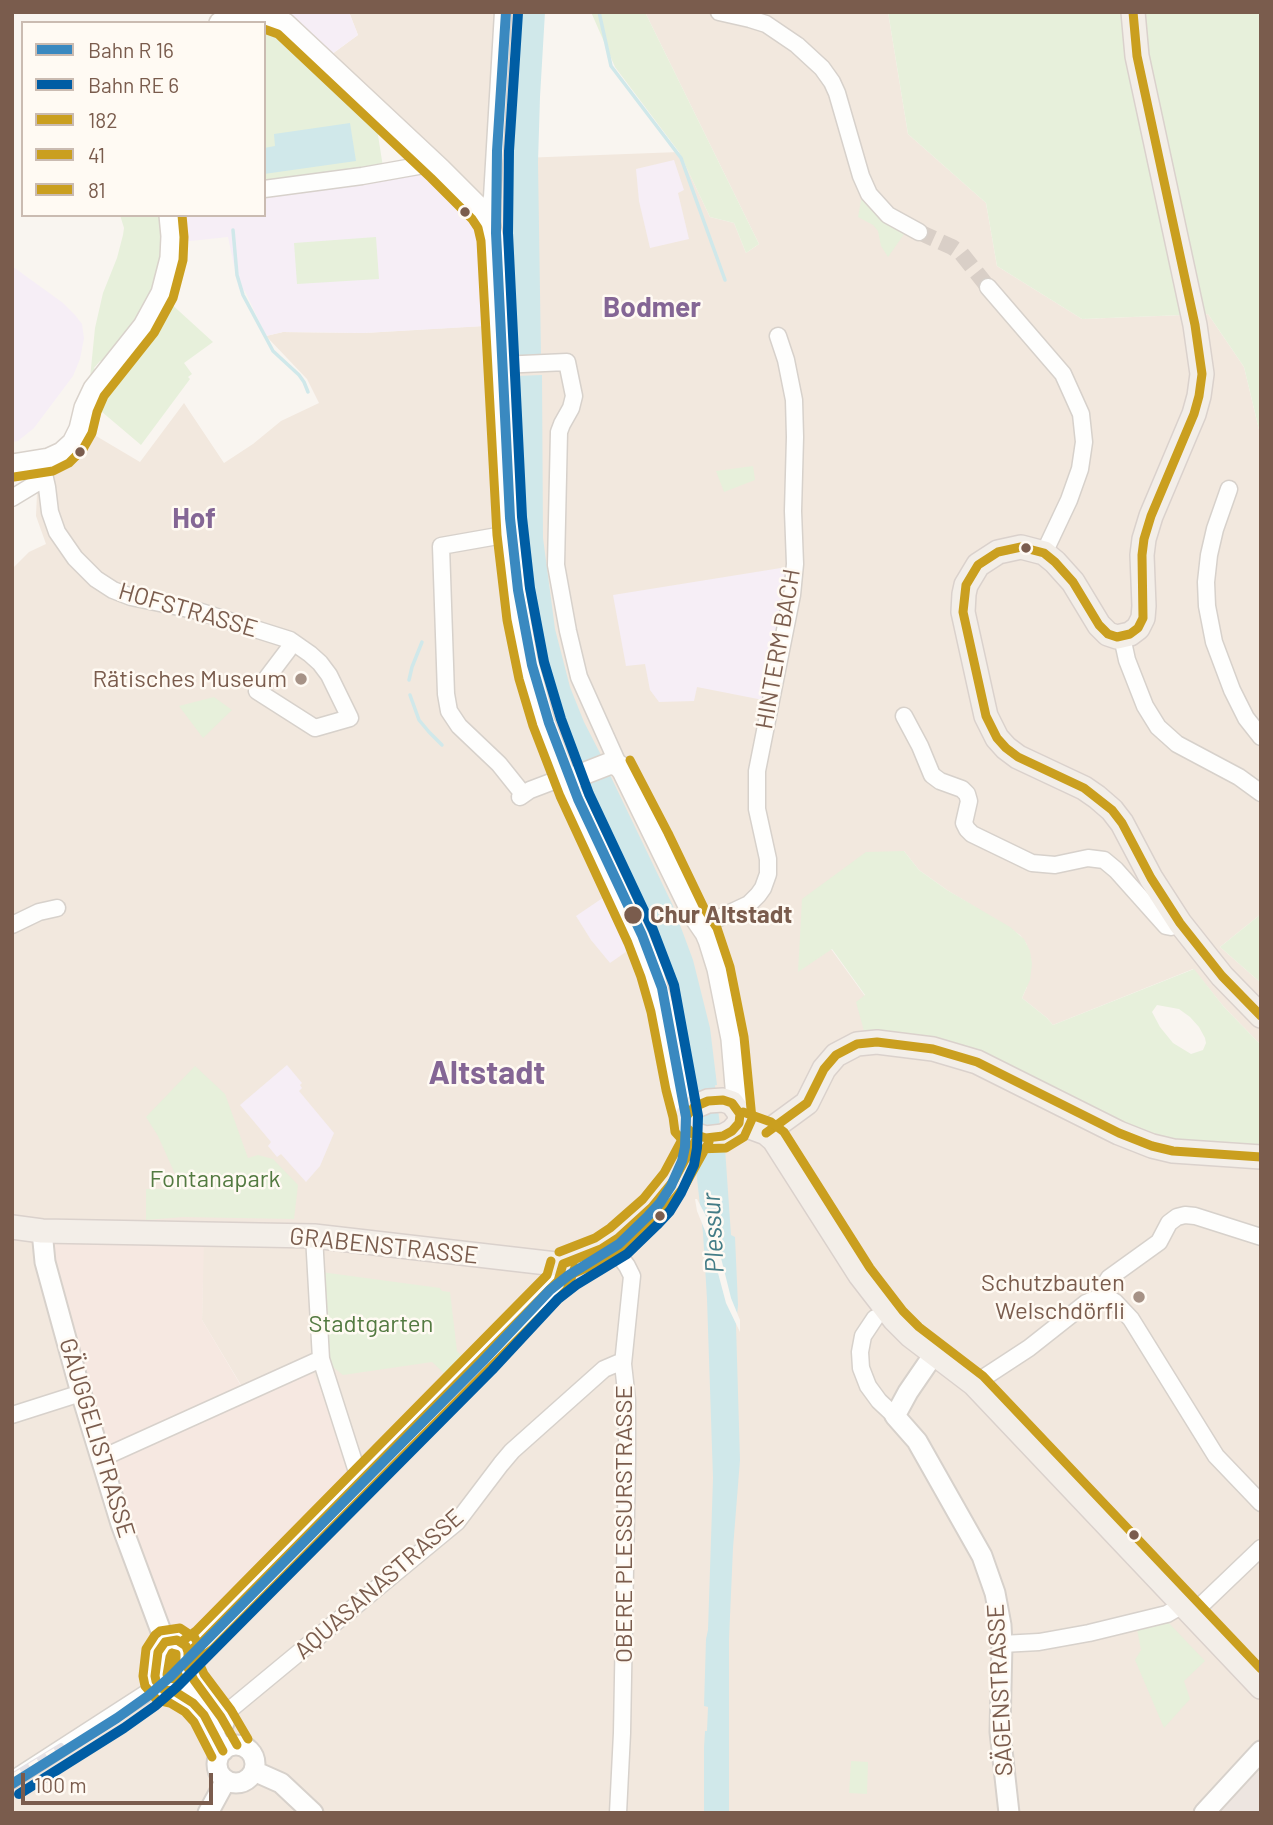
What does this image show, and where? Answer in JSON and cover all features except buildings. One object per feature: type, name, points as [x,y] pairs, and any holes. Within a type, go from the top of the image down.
[{"type":"main road","points":[[1133,12],[1137,56],[1195,325],[1202,374],[1194,414],[1144,539],[1143,618],[1134,632],[1122,637],[1112,636],[1103,630],[1065,572],[1044,553],[1021,547],[998,552],[978,565],[966,585],[963,612],[988,722],[997,738],[1012,753],[1084,788],[1112,810],[1180,923],[1235,991],[1261,1016]]},
{"type":"main road","points":[[224,21],[235,15],[249,13],[273,18],[285,24],[430,160],[486,217],[493,239],[505,365],[509,534],[519,619],[531,676],[544,722],[572,778],[586,828],[639,937],[653,973],[663,1009],[677,1088],[693,1128],[706,1138],[730,1117],[734,1059],[728,1016],[706,933],[693,914],[657,839],[612,765],[572,778]]},
{"type":"main road","points":[[12,465],[43,470],[73,443],[93,389],[144,326],[162,293],[171,258],[170,217]]},
{"type":"main road","points":[[765,1133],[807,1102],[824,1069],[836,1055],[852,1046],[877,1042],[933,1048],[977,1062],[1118,1133],[1152,1146],[1173,1151],[1261,1157]]},
{"type":"main road","points":[[693,1128],[708,1101],[730,1117],[765,1133],[776,1144],[870,1291],[904,1329],[974,1384],[1261,1687]]},
{"type":"main road","name":"GRABENSTRASSE","points":[[12,1227],[42,1231],[314,1236],[563,1264],[610,1243],[646,1213],[664,1194],[682,1167],[693,1128]]},
{"type":"street","points":[[486,217],[492,197],[503,12]]},
{"type":"street","points":[[719,12],[766,24],[793,42],[822,68],[837,93],[861,176],[869,194],[888,215],[919,232]]},
{"type":"street","points":[[266,189],[375,174],[424,165],[430,160]]},
{"type":"street","points":[[988,287],[1063,374],[1081,414],[1084,442],[1080,469],[1069,500],[1044,553]]},
{"type":"street","name":"HINTERM BACH","points":[[702,926],[749,904],[763,888],[768,874],[768,859],[757,809],[757,771],[792,595],[795,564],[794,400],[788,365],[778,336]]},
{"type":"street","points":[[505,365],[567,362],[574,396],[559,432],[556,565],[579,677],[612,765]]},
{"type":"street","points":[[12,498],[43,470]]},
{"type":"street","name":"HOFSTRASSE","points":[[43,470],[50,512],[57,532],[68,550],[96,579],[131,597],[198,611],[279,635],[299,645],[320,663],[329,675]]},
{"type":"street","points":[[1229,489],[1209,555],[1207,606],[1214,642],[1231,690],[1246,718],[1261,737]]},
{"type":"street","points":[[509,534],[441,546],[447,705],[459,726],[499,764],[521,795],[559,779],[572,778]]},
{"type":"street","points":[[202,622],[288,650],[329,675],[350,719],[315,728],[257,691],[288,650]]},
{"type":"street","points":[[1122,637],[1127,660],[1145,706],[1157,727],[1177,744],[1239,777],[1261,793]]},
{"type":"street","points":[[904,716],[932,775],[967,794],[969,801],[964,823],[972,834],[1037,864],[1055,865],[1088,858],[1104,860],[1167,926],[1180,923]]},
{"type":"street","points":[[12,925],[39,912],[57,908]]},
{"type":"street","points":[[1101,1297],[1109,1278],[1158,1242],[1169,1223],[1177,1217],[1195,1216],[1261,1237]]},
{"type":"street","name":"GÄUGGELISTRASSE","points":[[42,1231],[45,1262],[81,1393],[121,1524],[165,1642]]},
{"type":"street","points":[[314,1236],[321,1359],[360,1481]]},
{"type":"street","name":"OBERE PLESSURSTRASSE","points":[[610,1243],[628,1266],[632,1276],[623,1364],[627,1400],[627,1458],[618,1813]]},
{"type":"street","points":[[12,1780],[167,1688],[180,1689],[186,1682],[188,1660],[204,1640],[554,1285],[563,1264]]},
{"type":"street","points":[[974,1384],[1029,1349],[1086,1303],[1107,1297],[1131,1319],[1216,1457],[1261,1503]]},
{"type":"street","name":"SÄGENSTRASSE","points":[[875,1318],[863,1336],[860,1352],[861,1368],[868,1387],[908,1430],[923,1451],[982,1556],[998,1605],[1003,1644],[1000,1732],[1009,1813]]},
{"type":"street","points":[[895,1416],[934,1354]]},
{"type":"street","points":[[102,1458],[321,1359]]},
{"type":"street","name":"AQUASANASTRASSE","points":[[221,1717],[457,1521],[512,1451],[604,1369],[618,1363],[623,1364]]},
{"type":"street","points":[[12,1415],[81,1393]]},
{"type":"street","points":[[1003,1644],[1047,1641],[1188,1609],[1261,1548]]},
{"type":"street","points":[[177,1640],[186,1646],[194,1680],[221,1717],[230,1748],[193,1703],[167,1688],[155,1676],[158,1651],[165,1642],[177,1640]]},
{"type":"street","points":[[244,1747],[254,1757],[254,1771],[246,1781],[232,1783],[226,1780],[218,1769],[218,1762],[230,1748],[244,1747]]},
{"type":"street","points":[[1204,1813],[1261,1751]]},
{"type":"street","points":[[254,1771],[281,1783],[313,1813]]},
{"type":"street","points":[[208,1813],[226,1780]]},
{"type":"shaded area","points":[[281,12],[349,12],[358,35],[328,57]]},
{"type":"shaded area","points":[[349,12],[504,12],[495,159],[679,152],[710,217],[734,223],[746,253],[759,244],[645,12],[888,12],[908,134],[986,203],[997,266],[1082,319],[1208,314],[1244,367],[1261,438],[1261,914],[1220,947],[1261,983],[1261,1045],[1224,1007],[1193,969],[1053,1025],[1022,998],[1027,987],[1027,945],[1020,935],[919,870],[904,851],[798,971],[831,949],[865,996],[877,1042],[1261,1157],[1261,1760],[1209,1813],[12,1813],[12,569],[29,552],[46,544],[36,516],[37,493],[52,466],[86,430],[140,462],[184,403],[224,463],[281,421],[319,403],[307,379],[266,336],[283,332],[364,333],[497,325],[489,223],[324,60],[358,35]],"holes":[[[203,1240],[202,1320],[244,1390],[32,1241]]]},
{"type":"shaded area","points":[[674,160],[684,190],[678,193],[689,239],[650,248],[639,201],[636,169]]},
{"type":"shaded area","points":[[431,167],[475,225],[486,326],[364,333],[283,332],[266,336],[245,291],[239,289],[228,237],[181,242],[177,217],[266,217],[266,189]]},
{"type":"shaded area","points":[[12,266],[63,303],[75,315],[82,324],[84,338],[73,376],[34,428],[18,441],[12,442]]},
{"type":"shaded area","points":[[787,567],[786,592],[763,700],[697,687],[694,701],[659,702],[650,690],[645,664],[626,666],[613,595]]},
{"type":"shaded area","points":[[610,893],[633,947],[610,963],[576,916]]},
{"type":"shaded area","points":[[287,1065],[302,1083],[299,1091],[334,1133],[320,1166],[306,1182],[281,1154],[277,1157],[268,1146],[271,1142],[240,1105]]},
{"type":"shaded area","points":[[31,1240],[204,1240],[202,1320],[243,1389],[307,1361],[368,1486],[224,1626],[155,1632]]},
{"type":"shaded area","points":[[1261,1760],[1261,1813],[1209,1813]]},
{"type":"green space","points":[[591,12],[645,12],[759,244],[746,253],[734,223],[710,217],[679,152],[615,67]]},
{"type":"green space","points":[[888,12],[1261,12],[1261,438],[1244,367],[1208,314],[1082,319],[997,266],[986,203],[908,134]]},
{"type":"green space","points":[[277,31],[287,35],[375,116],[383,167],[266,184],[268,32]]},
{"type":"green space","points":[[863,190],[907,230],[888,257],[881,246],[878,231],[858,217]]},
{"type":"green space","points":[[121,217],[160,217],[164,252],[154,285],[140,315],[105,363],[100,361],[94,368],[98,372],[90,378],[95,328],[124,228]]},
{"type":"green space","points":[[376,237],[379,279],[297,284],[294,243]]},
{"type":"green space","points":[[168,301],[213,342],[184,363],[192,374],[188,377],[190,379],[141,445],[95,406],[113,384],[110,382]]},
{"type":"green space","points":[[753,466],[755,480],[724,492],[716,471]]},
{"type":"green space","points":[[214,697],[232,710],[203,738],[179,706]]},
{"type":"green space","points":[[904,851],[919,870],[1010,927],[1024,939],[1032,964],[1030,980],[1022,998],[1053,1025],[1194,969],[1224,1007],[1261,1045],[1261,1157],[1173,1151],[993,1069],[867,1042],[856,1002],[865,995],[832,949],[798,972],[802,899],[866,852]],"holes":[[[1157,1005],[1179,1009],[1199,1027],[1206,1043],[1203,1050],[1191,1054],[1173,1043],[1152,1012]]]},
{"type":"green space","points":[[1261,914],[1261,983],[1220,947]]},
{"type":"green space","name":"Fontanapark","points":[[195,1066],[225,1094],[248,1158],[258,1155],[273,1159],[298,1185],[294,1219],[183,1217],[146,1220],[146,1189],[172,1189],[175,1174],[146,1117]]},
{"type":"green space","name":"Stadtgarten","points":[[321,1272],[440,1288],[450,1292],[457,1351],[462,1356],[445,1374],[432,1362],[343,1375],[328,1363]]},
{"type":"green space","points":[[1166,1620],[1205,1661],[1184,1681],[1190,1699],[1164,1728],[1135,1660],[1141,1650],[1137,1629]]},
{"type":"green space","points":[[851,1761],[868,1762],[867,1794],[849,1793]]},
{"type":"water","points":[[516,12],[545,12],[538,162],[541,357],[513,358],[512,192]]},
{"type":"water","points":[[350,123],[356,161],[266,174],[266,148],[275,146],[274,134]]},
{"type":"water","points":[[542,375],[543,538],[555,629],[570,687],[601,755],[575,766],[547,693],[527,598],[520,545],[512,379],[516,376]]},
{"type":"water","points":[[610,775],[673,906],[693,960],[710,1028],[717,1085],[691,1089],[673,994],[659,949],[583,786]]},
{"type":"water","points":[[725,1148],[731,1235],[735,1237],[740,1460],[729,1639],[729,1813],[704,1813],[704,1747],[708,1707],[704,1706],[713,1478],[707,1299],[696,1169],[706,1156]]},
{"type":"pier","points":[[695,1199],[705,1214],[718,1246],[731,1298],[740,1320],[740,1332],[726,1303]]},
{"type":"waterway","points":[[599,12],[611,66],[681,158],[725,280]]},
{"type":"waterway","points":[[233,230],[237,275],[243,295],[273,351],[299,375],[308,392]]},
{"type":"waterway","points":[[409,680],[422,642]]},
{"type":"waterway","points":[[410,695],[419,720],[442,745]]},
{"type":"waterway","name":"Plessur","points":[[700,1058],[713,1184]]},
{"type":"tunnel","points":[[919,232],[961,253],[988,287]]},
{"type":"railway","points":[[12,1776],[61,1746]]},
{"type":"transit line","points":[[12,1784],[117,1718],[170,1677],[550,1290],[619,1244],[648,1216],[671,1186],[682,1161],[686,1117],[662,988],[642,935],[578,799],[549,723],[532,665],[518,590],[510,518],[496,233],[497,151],[506,12]]},
{"type":"transit line","name":"182","points":[[1133,12],[1137,56],[1195,325],[1202,374],[1194,414],[1144,539],[1143,618],[1138,628],[1130,634],[1117,637],[1108,634],[1099,625],[1073,582],[1055,562],[1044,553],[1021,547],[998,552],[978,565],[966,585],[963,612],[986,716],[997,738],[1018,757],[1084,788],[1112,810],[1180,923],[1222,976],[1261,1016]]},
{"type":"transit line","points":[[19,1794],[124,1728],[178,1686],[492,1370],[558,1299],[627,1254],[657,1225],[670,1211],[694,1165],[698,1116],[674,985],[653,930],[589,794],[561,719],[544,662],[530,588],[522,517],[508,233],[509,151],[518,13]]},
{"type":"transit line","name":"41","points":[[266,30],[278,34],[431,178],[478,228],[481,241],[497,535],[507,620],[519,679],[533,726],[560,796],[641,977],[651,1012],[675,1132],[686,1144],[698,1149],[726,1148],[744,1137],[752,1119],[744,1037],[730,967],[717,928],[704,908],[630,760]]},
{"type":"transit line","name":"41","points":[[14,477],[53,471],[69,463],[83,449],[92,433],[104,396],[154,333],[173,298],[183,260],[182,217]]},
{"type":"transit line","name":"182","points":[[766,1133],[807,1103],[824,1069],[836,1055],[857,1044],[877,1042],[933,1049],[977,1062],[1119,1133],[1152,1146],[1173,1151],[1261,1157]]},
{"type":"transit line","name":"182","points":[[723,1100],[732,1103],[740,1114],[739,1123],[732,1131],[723,1136],[706,1138],[693,1134],[686,1127],[686,1117],[694,1107],[708,1101],[723,1100]]},
{"type":"transit line","name":"81","points":[[743,1112],[771,1122],[784,1132],[870,1268],[903,1311],[919,1327],[983,1376],[1261,1669]]},
{"type":"transit line","name":"81","points":[[559,1252],[595,1238],[643,1199],[664,1173],[687,1130]]},
{"type":"transit line","name":"182","points":[[563,1264],[601,1249],[618,1238],[652,1207],[674,1180],[698,1136]]},
{"type":"transit line","name":"41","points":[[567,1276],[608,1259],[625,1248],[660,1216],[684,1187],[709,1142]]},
{"type":"transit line","name":"81","points":[[181,1642],[196,1631],[547,1275],[551,1261]]},
{"type":"transit line","name":"182","points":[[188,1652],[204,1640],[558,1281],[563,1264]]},
{"type":"transit line","name":"41","points":[[195,1662],[213,1649],[567,1290],[575,1267]]},
{"type":"transit line","name":"81","points":[[212,1757],[194,1722],[185,1712],[170,1703],[157,1700],[145,1686],[143,1676],[146,1649],[160,1631],[180,1628],[195,1638],[200,1649],[200,1665],[204,1674],[231,1710],[248,1739]]},
{"type":"transit line","name":"182","points":[[223,1751],[204,1715],[193,1703],[174,1691],[164,1690],[156,1681],[158,1652],[165,1642],[177,1640],[186,1646],[188,1668],[194,1680],[221,1717],[237,1745]]},
{"type":"transit line","name":"41","points":[[172,1653],[176,1654],[176,1670],[181,1681],[167,1675],[172,1653]]},
{"type":"place","name":"Rätisches Museum","points":[[301,679]]},
{"type":"place","name":"Chur Altstadt","points":[[633,915]]},
{"type":"place","name":"Schutzbauten Welschdörfli","points":[[1139,1297]]},
{"type":"district","name":"Bodmer","points":[[652,308]]},
{"type":"district","name":"Hof","points":[[194,519]]},
{"type":"district","name":"Altstadt","points":[[487,1073]]}]
